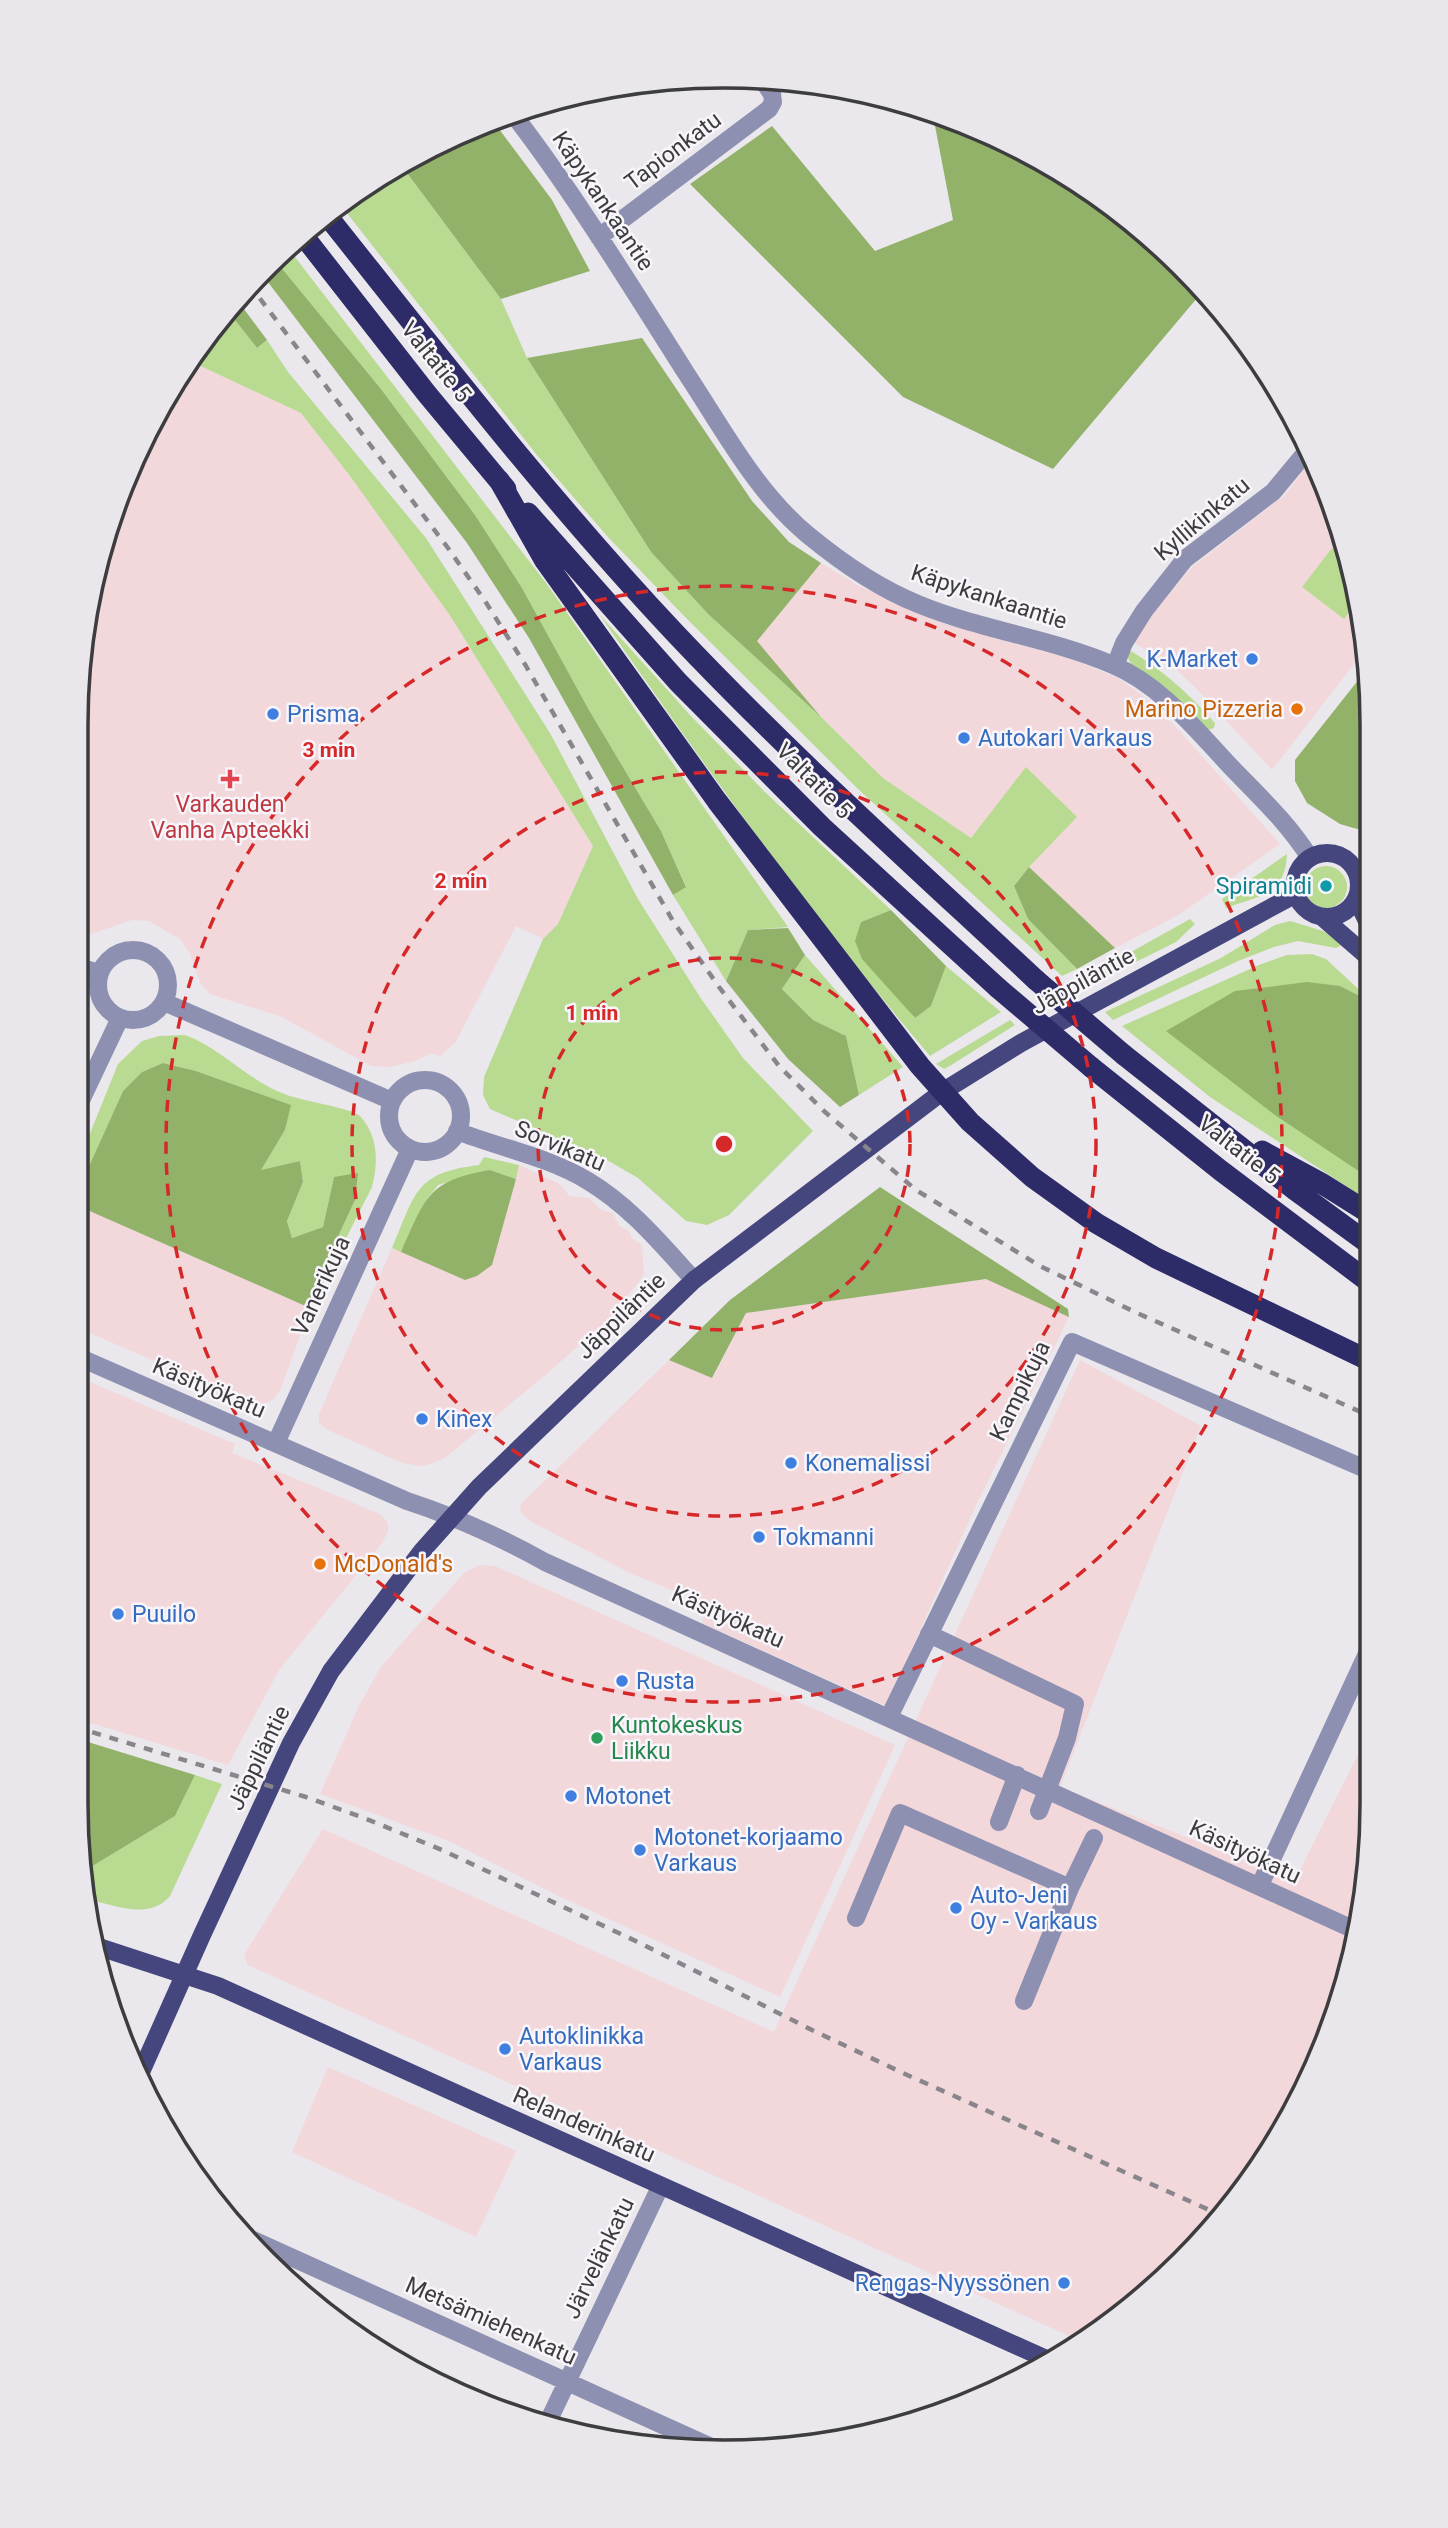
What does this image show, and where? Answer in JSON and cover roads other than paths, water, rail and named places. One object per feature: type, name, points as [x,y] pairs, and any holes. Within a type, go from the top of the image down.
[{"type":"highway","name":"Valtatie 5","points":[[333,223],[492,425],[672,630],[768,730],[1037,980],[1124,1055],[1295,1190],[1360,1237]]},
{"type":"highway","name":"Valtatie 5","points":[[308,242],[427,394],[499,480],[677,682],[822,827],[999,988],[1091,1067],[1360,1275]]},
{"type":"highway","points":[[499,480],[545,561],[717,801],[942,1092],[970,1122],[1032,1177],[1096,1223],[1156,1258],[1360,1356]]},
{"type":"highway","points":[[1214,1126],[1321,1183],[1360,1207]]},
{"type":"main road","points":[[1360,870],[1336,854],[1318,854],[1301,866],[1296,876],[1296,894],[1306,909],[1322,917],[1360,950]]},
{"type":"main road","points":[[1322,917],[1341,914],[1356,900],[1360,887]]},
{"type":"main road","name":"Jäppiläntie","points":[[144,2067],[291,1743],[331,1671],[422,1551],[479,1487],[694,1280],[942,1092],[1046,1030],[1296,894]]},
{"type":"main road","points":[[1356,900],[1360,908]]},
{"type":"main road","name":"Relanderinkatu","points":[[105,1949],[218,1986],[1040,2356]]},
{"type":"street","name":"Tapionkatu","points":[[599,237],[769,109],[773,102],[769,89]]},
{"type":"street","name":"Käpykankaantie","points":[[518,121],[599,237],[738,453],[767,494],[806,533],[851,569],[918,604],[964,620],[1063,647],[1115,666],[1138,678],[1158,693],[1208,743],[1297,837],[1310,858]]},
{"type":"street","name":"Kyllikinkatu","points":[[1115,666],[1124,642],[1144,611],[1185,559],[1273,492],[1302,457]]},
{"type":"street","points":[[133,949],[149,953],[160,962],[167,976],[169,985],[164,1002],[149,1017],[140,1020],[120,1018],[110,1013],[99,995],[99,973],[108,959],[124,951],[133,949]]},
{"type":"street","points":[[88,970],[99,973]]},
{"type":"street","points":[[164,1002],[392,1101]]},
{"type":"street","points":[[88,1086],[120,1018]]},
{"type":"street","points":[[429,1081],[440,1084],[449,1090],[460,1109],[457,1131],[451,1141],[432,1151],[410,1149],[394,1134],[389,1112],[392,1101],[407,1085],[429,1081]]},
{"type":"street","name":"Sorvikatu","points":[[457,1131],[556,1166],[586,1180],[636,1218],[694,1280]]},
{"type":"street","name":"Vanerikuja","points":[[276,1443],[410,1149]]},
{"type":"street","name":"Kampikuja","points":[[889,1717],[1072,1342],[1360,1467]]},
{"type":"street","name":"Käsityökatu","points":[[88,1361],[407,1501],[494,1534],[545,1562],[1348,1927]]},
{"type":"street","points":[[929,1634],[1075,1704],[1067,1738],[1039,1811]]},
{"type":"street","points":[[1260,1885],[1360,1669]]},
{"type":"street","points":[[999,1822],[1017,1775]]},
{"type":"street","points":[[856,1918],[900,1813],[1070,1888]]},
{"type":"street","points":[[1024,2001],[1070,1888],[1094,1838]]},
{"type":"street","name":"Järvelänkatu","points":[[550,2416],[660,2187]]},
{"type":"street","name":"Metsämiehenkatu","points":[[266,2246],[694,2439]]},
{"type":"railway","points":[[256,293],[485,601],[526,666],[673,921],[779,1066],[825,1112],[916,1190],[1040,1266],[1137,1313],[1360,1412]]},
{"type":"railway","points":[[88,1731],[306,1797],[442,1850],[640,1943],[905,2074],[1213,2212]]},
{"type":"place","name":"K-Market","points":[[1252,659]]},
{"type":"place","name":"Marino Pizzeria","points":[[1297,709]]},
{"type":"place","name":"Prisma","points":[[273,714]]},
{"type":"place","name":"Autokari Varkaus","points":[[964,738]]},
{"type":"place","name":"Varkauden Vanha Apteekki","points":[[230,779]]},
{"type":"place","name":"Spiramidi","points":[[1326,886]]},
{"type":"place","name":"Kinex","points":[[422,1419]]},
{"type":"place","name":"Konemalissi","points":[[791,1463]]},
{"type":"place","name":"Tokmanni","points":[[759,1537]]},
{"type":"place","name":"McDonald's","points":[[320,1564]]},
{"type":"place","name":"Puuilo","points":[[118,1614]]},
{"type":"place","name":"Rusta","points":[[622,1681]]},
{"type":"place","name":"Kuntokeskus Liikku","points":[[597,1738]]},
{"type":"place","name":"Motonet","points":[[571,1796]]},
{"type":"place","name":"Motonet-korjaamo Varkaus","points":[[640,1850]]},
{"type":"place","name":"Auto-Jeni Oy - Varkaus","points":[[956,1908]]},
{"type":"place","name":"Autoklinikka Varkaus","points":[[505,2049]]},
{"type":"place","name":"Rengas-Nyyssönen","points":[[1064,2283]]}]
